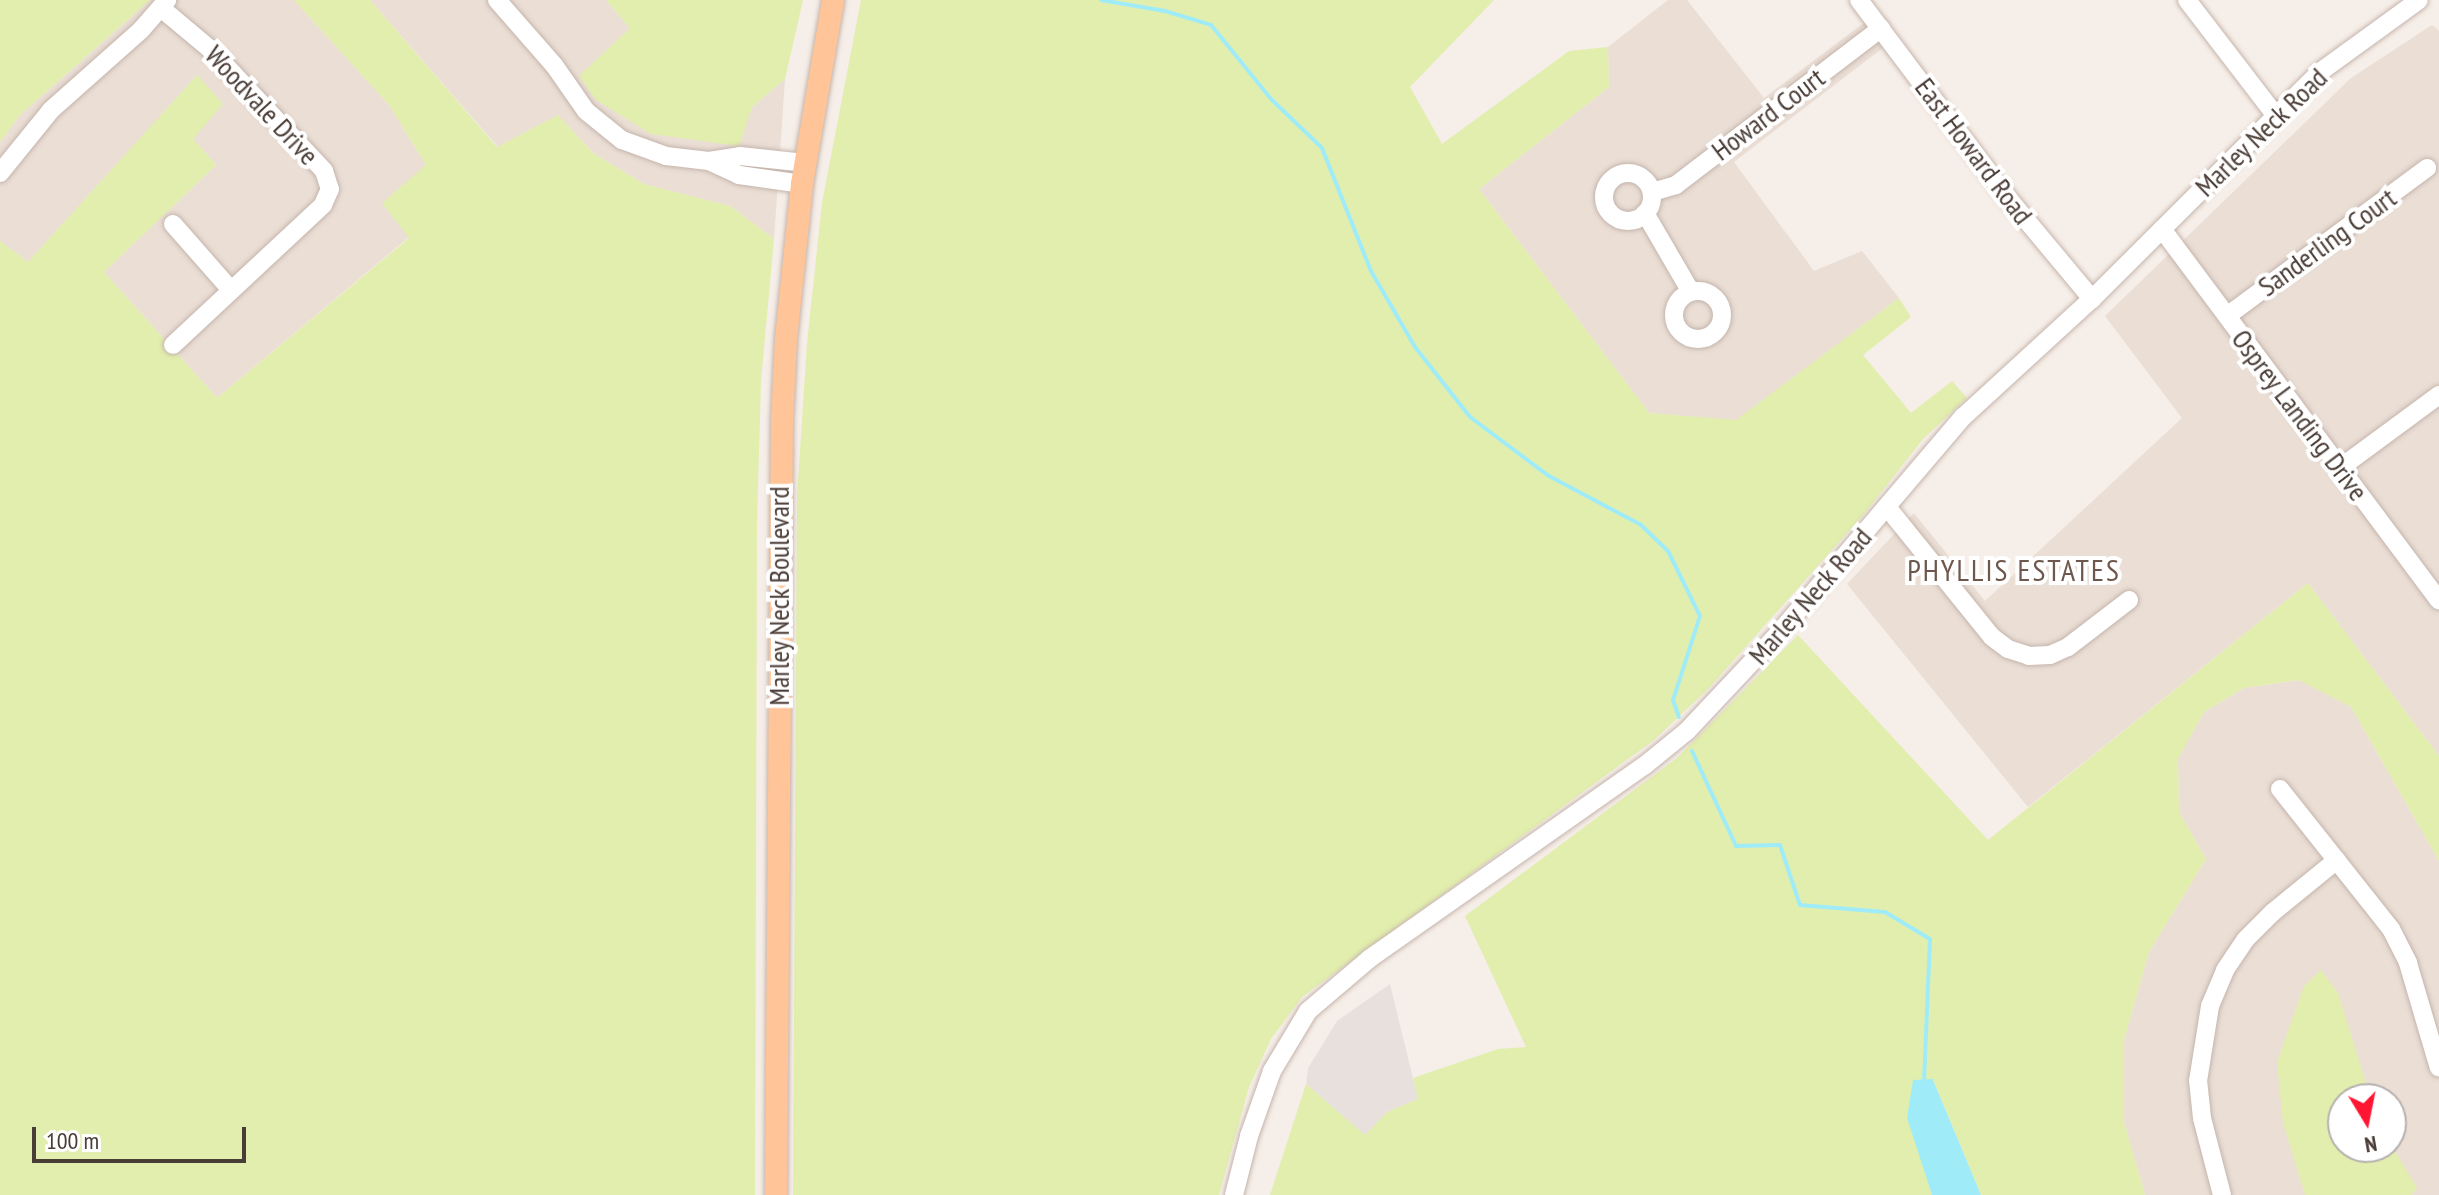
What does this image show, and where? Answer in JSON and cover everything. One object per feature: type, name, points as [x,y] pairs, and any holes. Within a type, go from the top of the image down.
[{"type":"main road","name":"Marley Neck Boulevard","points":[[776,1195],[782,419],[803,173],[833,0]]},
{"type":"street","points":[[497,0],[603,127],[644,150],[709,161],[740,156],[803,173]]},
{"type":"street","name":"East Howard Road","points":[[1859,0],[2007,197],[2092,299]]},
{"type":"street","points":[[2187,0],[2276,116]]},
{"type":"street","name":"Marley Neck Road","points":[[1234,1195],[1249,1136],[1272,1071],[1288,1038],[1308,1011],[1369,959],[1633,774],[1687,731],[1779,633],[1963,417],[2092,299],[2320,72],[2419,0]]},
{"type":"street","points":[[0,173],[43,118],[164,4]]},
{"type":"street","name":"Woodvale Drive","points":[[164,4],[210,49],[329,179],[329,197],[323,205],[173,345]]},
{"type":"street","name":"Howard Court","points":[[1652,192],[1676,185],[1881,28]]},
{"type":"street","name":"Sanderling Court","points":[[2227,316],[2427,168]]},
{"type":"street","points":[[1638,175],[1652,192],[1645,213],[1635,220],[1614,215],[1606,206],[1608,184],[1616,176],[1638,175]]},
{"type":"street","points":[[1645,213],[1691,292]]},
{"type":"street","points":[[173,224],[231,290]]},
{"type":"street","name":"Osprey Landing Drive","points":[[2162,229],[2439,600]]},
{"type":"street","points":[[2340,468],[2439,395]]},
{"type":"street","points":[[1887,507],[1992,637],[2008,649],[2029,656],[2050,655],[2068,647],[2129,600]]},
{"type":"street","points":[[2280,789],[2391,929],[2408,963],[2439,1068]]},
{"type":"street","points":[[2222,1195],[2202,1118],[2198,1081],[2210,1006],[2225,970],[2246,939],[2337,860]]},
{"type":"shaded area","points":[[150,0],[294,0],[389,105],[426,165],[409,237],[217,398],[104,272],[216,165],[192,139],[197,76],[28,262],[0,241],[0,142],[19,116]]},
{"type":"shaded area","points":[[370,0],[606,0],[630,28],[752,107],[785,79],[774,239],[730,206],[644,184],[593,153],[558,115],[498,147]]},
{"type":"shaded area","points":[[1668,0],[1687,0],[1764,98],[1865,22],[1884,47],[1734,162],[1814,271],[1862,251],[1899,298],[1736,421],[1649,413],[1479,189],[1609,87],[1608,47]]},
{"type":"shaded area","points":[[2432,25],[2439,31],[2439,756],[2308,583],[2028,807],[1847,584],[1914,513],[1985,601],[2182,418],[2105,316],[2351,78]]},
{"type":"shaded area","points":[[2300,680],[2351,707],[2439,861],[2439,1195],[2145,1195],[2124,1122],[2124,1040],[2149,952],[2206,859],[2179,812],[2178,758],[2204,712],[2244,688]]},
{"type":"shaded area","points":[[1390,984],[1418,1099],[1387,1112],[1365,1136],[1306,1084],[1308,1068],[1337,1021]]},
{"type":"green space","points":[[0,0],[150,0],[19,116],[0,142]]},
{"type":"green space","points":[[294,0],[370,0],[497,147],[558,115],[593,153],[644,184],[730,206],[774,239],[761,381],[757,522],[755,1195],[0,1195],[0,241],[28,262],[197,75],[223,104],[193,139],[216,165],[104,272],[217,398],[409,238],[382,203],[426,165],[389,105]]},
{"type":"green space","points":[[606,0],[803,0],[785,79],[752,107],[739,146],[651,134],[596,100],[579,76],[630,28]]},
{"type":"green space","points":[[861,0],[1494,0],[1410,87],[1442,144],[1569,51],[1608,47],[1609,87],[1479,189],[1649,413],[1736,420],[1899,298],[1911,317],[1863,355],[1911,413],[1952,381],[1967,398],[1923,439],[1864,514],[1709,688],[1654,740],[1302,997],[1271,1039],[1249,1087],[1219,1195],[793,1195],[797,496],[807,343],[822,203]]},
{"type":"green space","points":[[2308,583],[2439,756],[2439,861],[2351,707],[2299,680],[2244,688],[2204,712],[2178,759],[2179,812],[2206,859],[2149,952],[2124,1040],[2124,1122],[2145,1195],[1981,1195],[1933,1080],[1932,1195],[1270,1195],[1306,1084],[1365,1135],[1387,1112],[1418,1099],[1413,1078],[1498,1049],[1526,1047],[1465,916],[1677,758],[1798,635],[1988,840]]},
{"type":"green space","points":[[2321,970],[2338,993],[2366,1083],[2327,1083],[2327,1163],[2402,1163],[2417,1188],[2411,1195],[2305,1195],[2283,1123],[2277,1062],[2304,986]]},
{"type":"water","points":[[1933,1079],[1981,1195],[1932,1195],[1907,1118],[1913,1080]]},
{"type":"waterway","points":[[1101,0],[1165,11],[1211,25],[1272,100],[1322,148],[1371,271],[1415,347],[1470,417],[1549,476],[1641,525],[1668,551],[1700,616],[1673,700],[1679,717]]},
{"type":"waterway","points":[[1692,751],[1736,846],[1780,845],[1800,905],[1885,912],[1930,939],[1924,1085]]},
{"type":"district","name":"PHYLLIS ESTATES","points":[[2014,570]]}]
